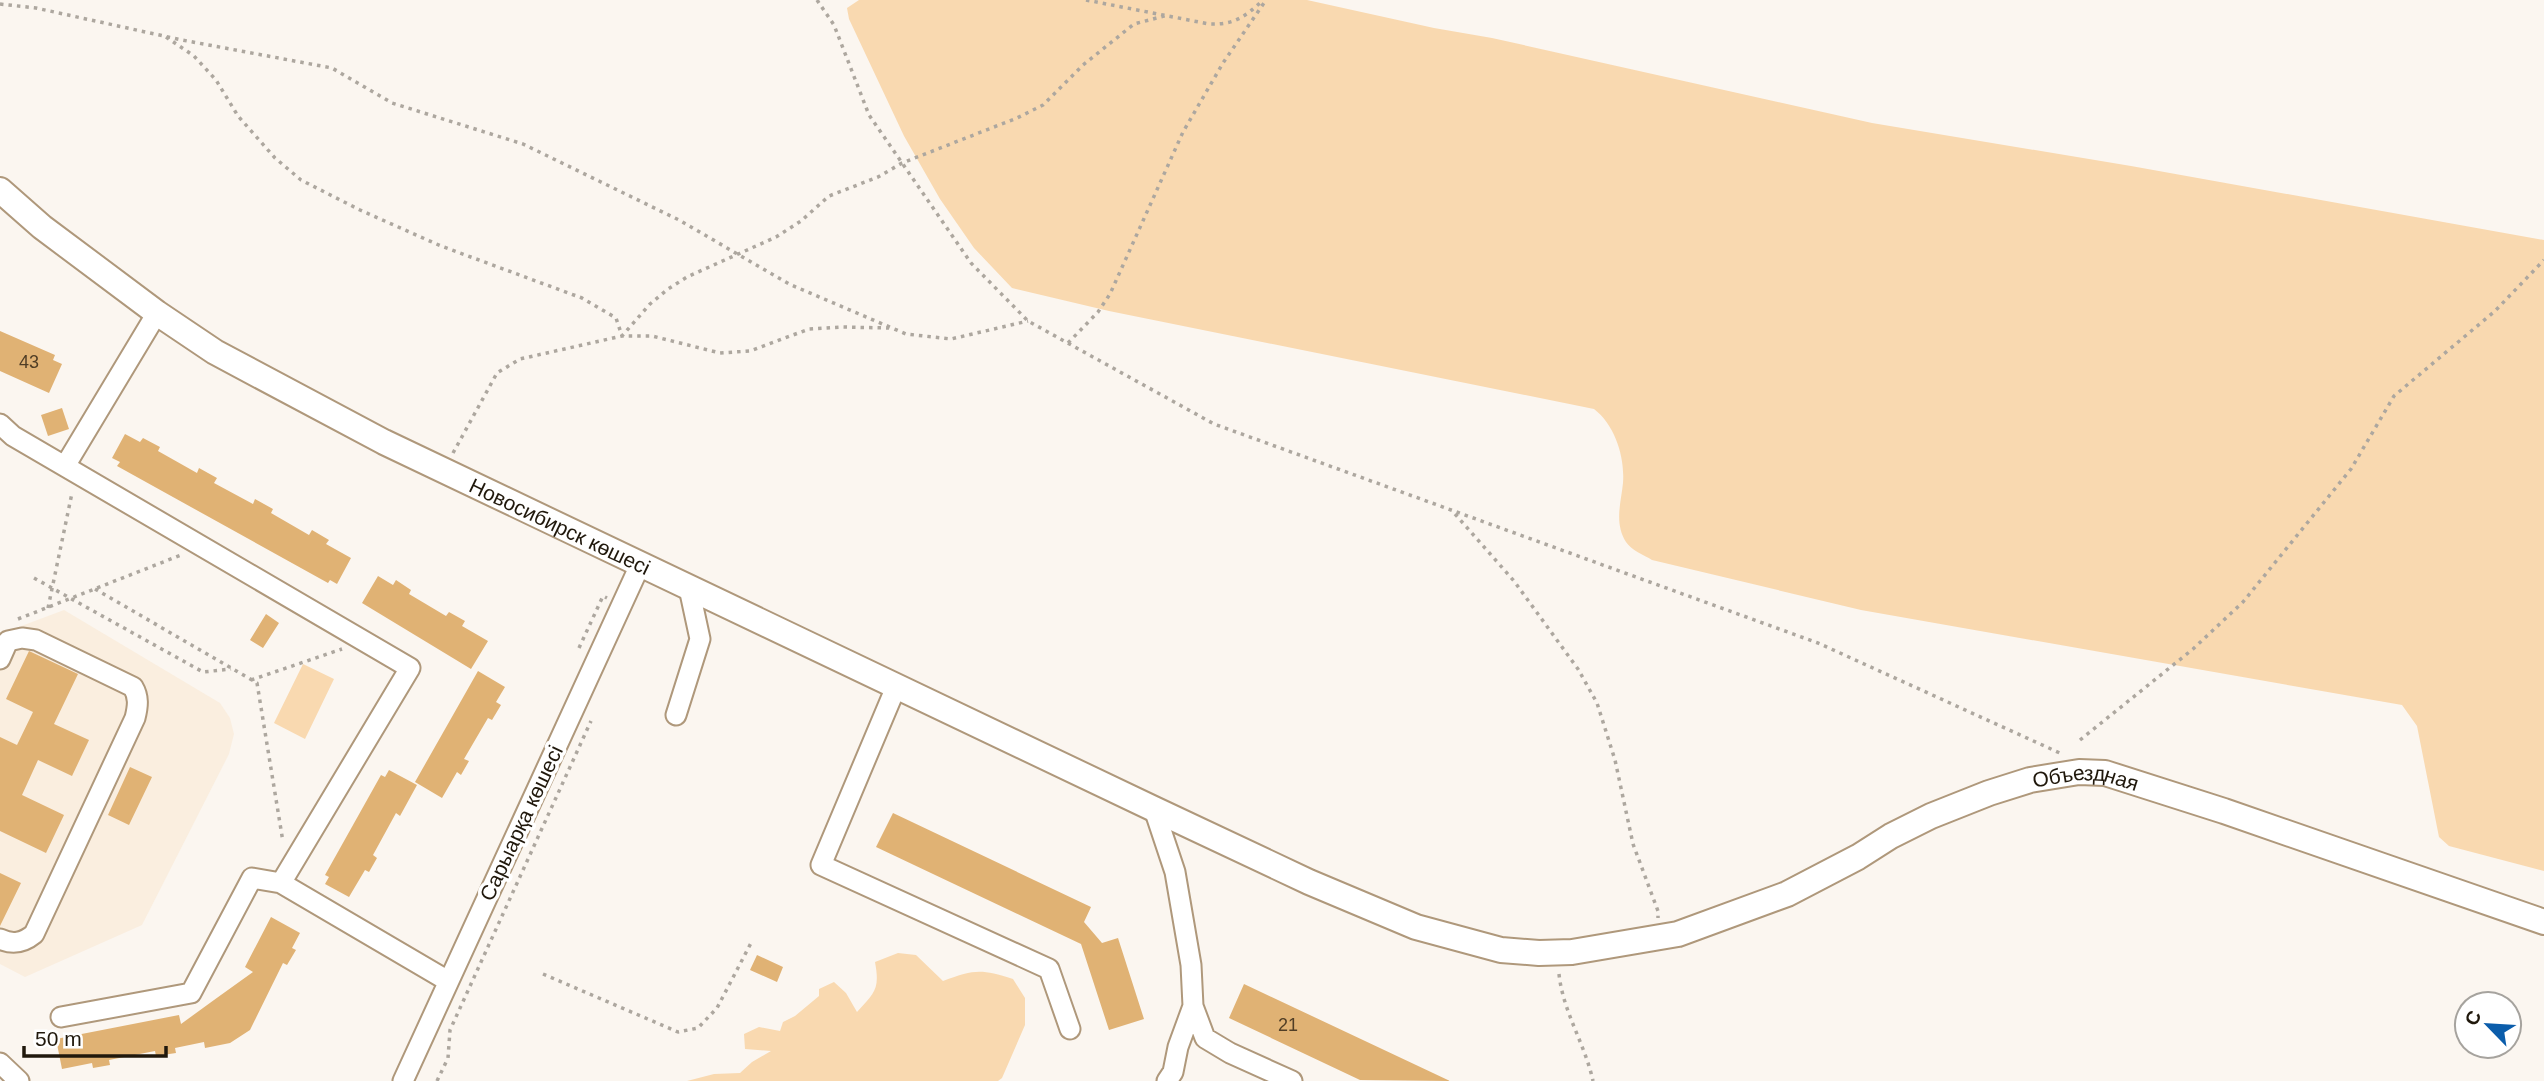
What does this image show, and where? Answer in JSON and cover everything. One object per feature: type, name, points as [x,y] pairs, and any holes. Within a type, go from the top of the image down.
[{"type":"main road","name":"Новосибирск көшесі","points":[[0,190],[41,227],[157,313],[215,352],[384,442],[1309,882],[1416,928],[1501,950],[1556,953]]},
{"type":"main road","name":"Объездная","points":[[1556,953],[1678,934],[1787,894],[1931,816],[2030,780],[2079,772],[2105,773],[2224,811],[2544,922]]},
{"type":"street","points":[[70,470],[157,313]]},
{"type":"street","points":[[0,424],[13,436],[70,470],[410,668],[285,878]]},
{"type":"street","name":"Сарыарқа көшесі","points":[[402,1081],[640,565]]},
{"type":"street","points":[[676,715],[701,639],[689,588]]},
{"type":"street","points":[[0,659],[8,641],[22,638],[36,640],[133,687],[138,706],[135,718],[34,934],[18,943],[7,943],[0,939]]},
{"type":"street","points":[[896,687],[821,864],[1049,969],[1070,1029]]},
{"type":"street","points":[[1154,809],[1175,873],[1191,965],[1193,1006],[1205,1038],[1230,1053],[1292,1081]]},
{"type":"street","points":[[61,1017],[191,993],[252,878],[285,878],[448,981]]},
{"type":"street","points":[[1167,1081],[1173,1072],[1178,1046],[1193,1006]]},
{"type":"street","points":[[0,1063],[19,1081]]},
{"type":"path","points":[[817,0],[834,25],[869,116],[971,263],[1028,321],[1214,424],[1818,643],[2067,756]]},
{"type":"path","points":[[1086,0],[1226,25],[1242,18],[1265,0]]},
{"type":"path","points":[[1068,343],[1098,312],[1110,294],[1184,132],[1223,63],[1265,0]]},
{"type":"path","points":[[0,4],[36,8],[166,37],[332,68],[392,103],[523,144],[679,220],[789,284],[906,334],[951,339],[1028,321]]},
{"type":"path","points":[[622,337],[650,304],[668,289],[776,237],[801,221],[829,196],[1043,105],[1083,65],[1134,24],[1168,15]]},
{"type":"path","points":[[166,37],[194,56],[216,80],[238,116],[275,158],[301,180],[441,246],[582,298],[616,318],[622,337]]},
{"type":"path","points":[[2080,740],[2193,649],[2243,602],[2351,469],[2394,396],[2495,311],[2544,260]]},
{"type":"path","points":[[444,471],[497,373],[520,359],[622,337],[652,336],[720,353],[750,351],[809,329],[892,328]]},
{"type":"path","points":[[48,608],[70,470]]},
{"type":"path","points":[[1452,512],[1514,581],[1578,669],[1597,703],[1615,760],[1633,844],[1658,911],[1648,940]]},
{"type":"path","points":[[12,621],[200,547]]},
{"type":"path","points":[[34,578],[203,672],[232,669]]},
{"type":"path","points":[[95,589],[257,683],[285,878]]},
{"type":"path","points":[[251,680],[363,642]]},
{"type":"path","points":[[437,1081],[448,1058],[450,1030],[594,715]]},
{"type":"path","points":[[542,974],[678,1032],[698,1028],[717,1008],[751,943]]},
{"type":"path","points":[[1556,953],[1562,998],[1588,1061],[1593,1081]]},
{"type":"shaded area","points":[[859,0],[1307,0],[1492,38],[1872,123],[2544,240],[2544,871],[2449,846],[2439,837],[2417,726],[2402,705],[1861,610],[1652,560],[1631,547],[1622,535],[1619,520],[1623,483],[1620,452],[1608,424],[1594,409],[1109,311],[1012,288],[974,248],[940,199],[904,136],[849,19],[847,8]]},
{"type":"shaded area","points":[[64,610],[220,703],[230,718],[234,734],[229,754],[142,925],[25,977],[0,964],[0,634]]},
{"type":"shaded area","points":[[303,664],[334,679],[305,739],[274,723]]},
{"type":"shaded area","points":[[898,953],[916,955],[943,981],[978,972],[1013,979],[1025,998],[1025,1025],[1002,1078],[998,1081],[687,1081],[714,1074],[740,1073],[771,1051],[745,1049],[744,1034],[759,1027],[780,1031],[783,1022],[795,1016],[819,996],[819,989],[834,982],[846,993],[857,1012],[875,990],[875,962]]},
{"type":"building","points":[[0,331],[55,355],[53,360],[62,364],[49,393],[0,371]]},
{"type":"building","points":[[62,408],[69,429],[48,436],[41,415]]},
{"type":"building","points":[[125,434],[140,442],[143,438],[160,447],[158,451],[197,473],[199,468],[217,478],[214,483],[253,504],[255,499],[273,509],[271,513],[309,535],[312,530],[329,540],[326,544],[351,558],[337,584],[330,580],[328,583],[117,466],[120,462],[112,458]]},
{"type":"building","points":[[378,576],[393,585],[396,580],[411,590],[409,594],[446,616],[449,612],[465,621],[462,626],[488,641],[471,669],[362,603]]},
{"type":"building","points":[[266,614],[279,623],[263,648],[250,640]]},
{"type":"building","points":[[29,651],[78,674],[54,724],[89,740],[72,776],[38,760],[22,795],[64,815],[46,853],[0,831],[0,737],[17,745],[33,712],[6,699]]},
{"type":"building","points":[[478,671],[505,687],[496,702],[501,705],[492,720],[488,718],[464,759],[469,761],[461,775],[457,772],[442,798],[415,782]]},
{"type":"building","points":[[130,767],[152,777],[129,825],[108,815]]},
{"type":"building","points":[[389,770],[417,785],[400,816],[396,813],[373,855],[377,858],[369,872],[365,870],[349,897],[325,884],[329,877],[325,875],[381,775],[385,777]]},
{"type":"building","points":[[893,813],[1091,907],[1084,922],[1102,943],[1118,938],[1144,1019],[1109,1030],[1081,944],[876,847]]},
{"type":"building","points":[[0,873],[21,883],[0,926]]},
{"type":"building","points":[[271,917],[300,933],[292,948],[296,950],[287,965],[283,963],[250,1030],[230,1043],[205,1048],[204,1042],[175,1048],[176,1053],[156,1056],[155,1051],[109,1060],[110,1065],[93,1068],[92,1063],[62,1069],[56,1039],[179,1015],[181,1024],[253,972],[245,967]]},
{"type":"building","points":[[757,955],[783,967],[777,982],[750,970]]},
{"type":"building","points":[[1244,984],[1450,1081],[1360,1080],[1229,1018]]}]
